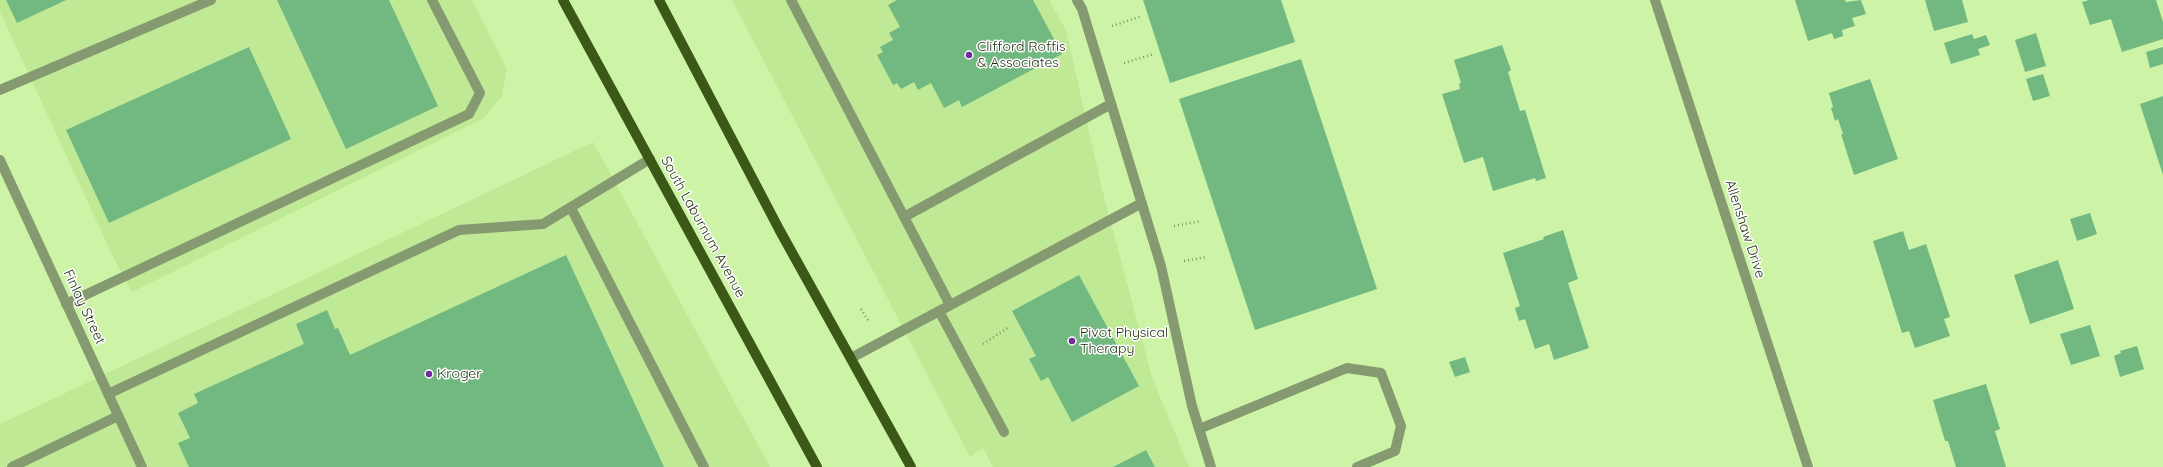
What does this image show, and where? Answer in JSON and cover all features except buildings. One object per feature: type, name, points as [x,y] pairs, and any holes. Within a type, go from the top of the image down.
[{"type":"main road","name":"South Laburnum Avenue","points":[[563,0],[817,467]]},
{"type":"main road","points":[[659,0],[776,224],[911,467]]},
{"type":"street","points":[[0,90],[211,0]]},
{"type":"street","points":[[66,304],[469,114],[480,93],[432,0]]},
{"type":"street","points":[[791,0],[950,305]]},
{"type":"street","points":[[1077,0],[1101,70],[1161,266],[1192,406],[1211,467]]},
{"type":"street","name":"Allenshaw Drive","points":[[1655,0],[1808,467]]},
{"type":"street","points":[[904,217],[1111,104]]},
{"type":"street","name":"Finlay Street","points":[[0,160],[142,467]]},
{"type":"street","points":[[108,394],[459,230],[543,224],[650,160]]},
{"type":"street","points":[[851,358],[1142,202]]},
{"type":"street","points":[[571,208],[704,467]]},
{"type":"street","points":[[939,311],[1004,432]]},
{"type":"street","points":[[1199,429],[1347,368],[1381,373],[1401,426],[1395,451],[1357,467]]},
{"type":"street","points":[[12,467],[118,416]]},
{"type":"path","points":[[1089,33],[1142,16]]},
{"type":"path","points":[[1101,70],[1154,54]]},
{"type":"path","points":[[963,356],[1009,327]]},
{"type":"shaded area","points":[[0,0],[472,0],[507,69],[502,96],[484,118],[132,292],[114,259],[0,12]]},
{"type":"shaded area","points":[[732,0],[1049,0],[1066,30],[1102,189],[1152,377],[1189,467],[993,467],[983,448],[970,457]]},
{"type":"shaded area","points":[[593,142],[770,467],[0,467],[0,424]]},
{"type":"place","name":"Clifford Roffis & Associates","points":[[969,55]]},
{"type":"place","name":"Pivot Physical Therapy","points":[[1072,341]]},
{"type":"place","name":"Kroger","points":[[429,374]]}]
